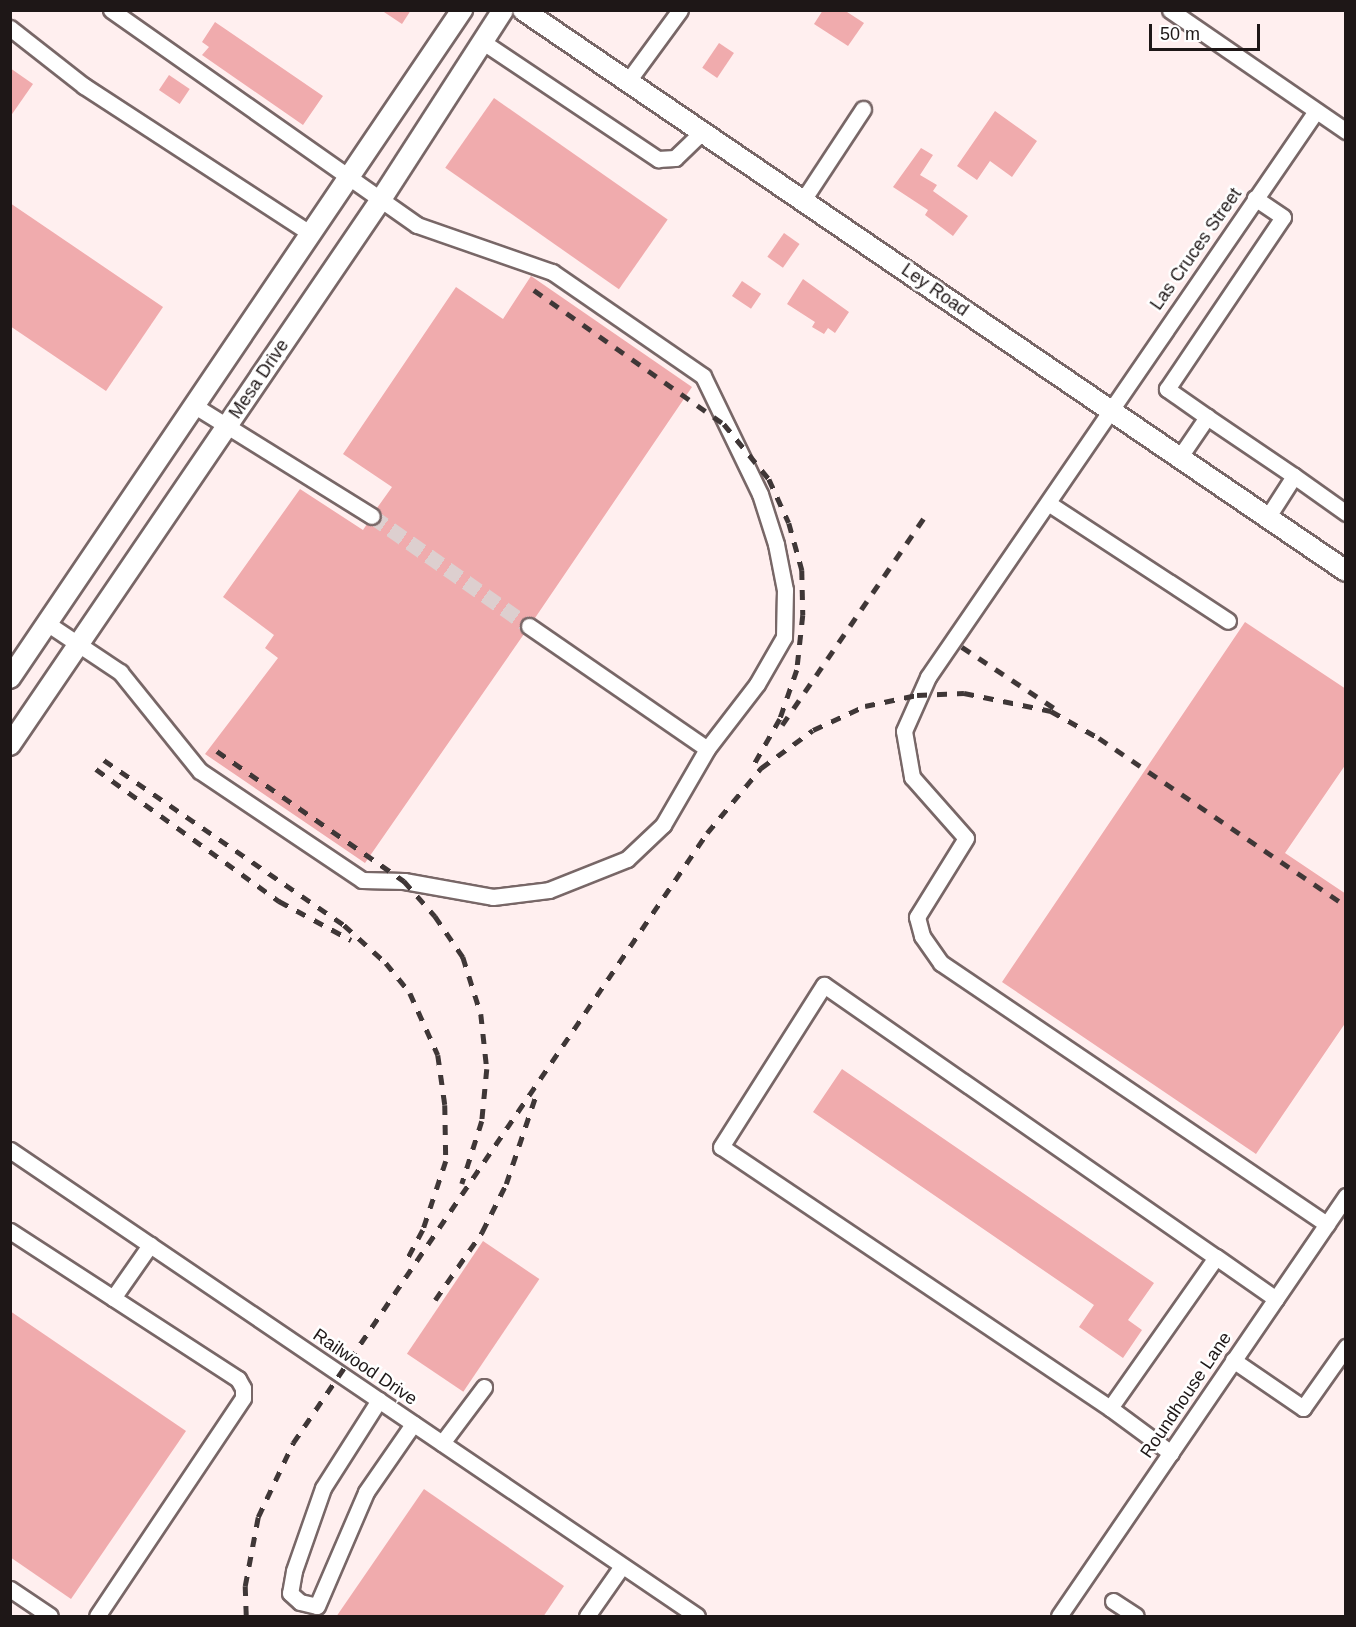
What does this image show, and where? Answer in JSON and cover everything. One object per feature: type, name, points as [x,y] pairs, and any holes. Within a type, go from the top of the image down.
[{"type":"main road","points":[[10,678],[16,657],[48,624],[462,10]]},
{"type":"main road","name":"Mesa Drive","points":[[10,745],[380,201],[503,10]]},
{"type":"main road","name":"Ley Road","points":[[523,10],[1267,518],[1343,565]]},
{"type":"street","points":[[48,624],[120,672],[200,771],[362,880],[404,881],[493,897],[549,890],[584,879],[627,859],[663,825],[707,749],[757,684],[784,638],[785,590],[776,544],[760,494],[703,376],[552,272],[417,225],[111,10]]},
{"type":"street","points":[[628,81],[680,10]]},
{"type":"street","points":[[1170,10],[1346,131]]},
{"type":"street","points":[[10,28],[84,86],[312,234]]},
{"type":"street","points":[[483,42],[658,159],[675,158],[702,132]]},
{"type":"street","points":[[803,200],[863,109]]},
{"type":"street","name":"Las Cruces Street","points":[[1316,111],[1108,410],[1048,503],[928,677],[904,731],[912,777],[966,838],[917,917],[922,936],[941,963],[1327,1224]]},
{"type":"street","points":[[1255,198],[1283,217],[1167,388],[1346,513]]},
{"type":"street","points":[[195,406],[228,424],[372,516]]},
{"type":"street","points":[[1179,458],[1207,417]]},
{"type":"street","points":[[1267,518],[1294,476]]},
{"type":"street","points":[[1048,503],[1228,621]]},
{"type":"street","points":[[529,626],[707,749]]},
{"type":"street","points":[[1171,1453],[1110,1408],[721,1147],[824,984],[1276,1299]]},
{"type":"street","name":"Railwood Drive","points":[[10,1150],[697,1617]]},
{"type":"street","name":"Roundhouse Lane","points":[[1063,1615],[1233,1360],[1346,1196]]},
{"type":"street","points":[[10,1231],[238,1379],[243,1398],[97,1617]]},
{"type":"street","points":[[114,1298],[150,1245]]},
{"type":"street","points":[[1110,1408],[1216,1257]]},
{"type":"street","points":[[1233,1360],[1303,1408],[1346,1347]]},
{"type":"street","points":[[442,1443],[484,1386]]},
{"type":"street","points":[[379,1400],[323,1488],[294,1571],[290,1593],[300,1602],[317,1606],[366,1492],[413,1424]]},
{"type":"street","points":[[587,1617],[622,1566]]},
{"type":"street","points":[[10,1589],[50,1617]]},
{"type":"street","points":[[1113,1601],[1136,1617]]},
{"type":"building","points":[[381,10],[411,10],[402,24]]},
{"type":"building","points":[[823,10],[844,10],[864,23],[848,46],[814,24]]},
{"type":"building","points":[[215,22],[323,96],[303,125],[202,55],[209,47],[202,42]]},
{"type":"building","points":[[719,43],[734,53],[717,78],[702,68]]},
{"type":"building","points":[[10,68],[33,84],[10,117]]},
{"type":"building","points":[[169,75],[190,89],[180,104],[159,90]]},
{"type":"building","points":[[494,98],[668,220],[619,289],[445,168]]},
{"type":"building","points":[[995,111],[1037,141],[1012,177],[990,161],[977,180],[957,166]]},
{"type":"building","points":[[921,148],[933,155],[920,175],[937,185],[933,191],[968,216],[953,236],[925,215],[928,210],[893,187]]},
{"type":"building","points":[[10,203],[163,307],[106,391],[10,326]]},
{"type":"building","points":[[784,233],[800,244],[783,268],[767,257]]},
{"type":"building","points":[[531,276],[692,387],[535,618],[521,621],[524,634],[365,863],[205,754],[278,658],[265,648],[274,635],[223,597],[300,489],[363,530],[367,524],[380,522],[377,508],[392,487],[343,454],[456,287],[503,319]]},
{"type":"building","points":[[803,279],[849,312],[835,333],[828,328],[824,334],[812,327],[815,322],[787,304]]},
{"type":"building","points":[[742,281],[761,294],[751,309],[732,296]]},
{"type":"building","points":[[1245,622],[1346,689],[1346,764],[1285,853],[1346,894],[1346,1022],[1256,1154],[1002,982]]},
{"type":"building","points":[[842,1069],[1154,1283],[1128,1320],[1142,1330],[1123,1358],[1079,1327],[1094,1305],[813,1112]]},
{"type":"building","points":[[483,1241],[539,1279],[463,1392],[407,1354]]},
{"type":"building","points":[[10,1311],[186,1431],[71,1599],[10,1557]]},
{"type":"building","points":[[424,1489],[564,1586],[543,1617],[336,1617]]},
{"type":"tunnel","points":[[372,516],[529,626]]},
{"type":"railway","points":[[534,290],[724,424],[769,479],[789,523],[802,570],[803,615],[797,670],[780,719],[751,770]]},
{"type":"railway","points":[[782,725],[928,512]]},
{"type":"railway","points":[[962,647],[1054,708]]},
{"type":"railway","points":[[246,1616],[245,1586],[258,1517],[293,1443],[707,833],[761,768],[813,730],[865,706],[917,695],[964,693],[1051,711],[1099,738],[1346,906]]},
{"type":"railway","points":[[217,751],[404,881],[435,916],[463,957],[481,1014],[487,1069],[482,1121],[462,1184]]},
{"type":"railway","points":[[104,760],[344,925],[386,963],[410,993],[438,1055],[445,1105],[446,1161],[423,1230],[405,1264]]},
{"type":"railway","points":[[96,769],[279,901],[351,940]]},
{"type":"railway","points":[[435,1300],[482,1232],[506,1184],[537,1092]]}]
